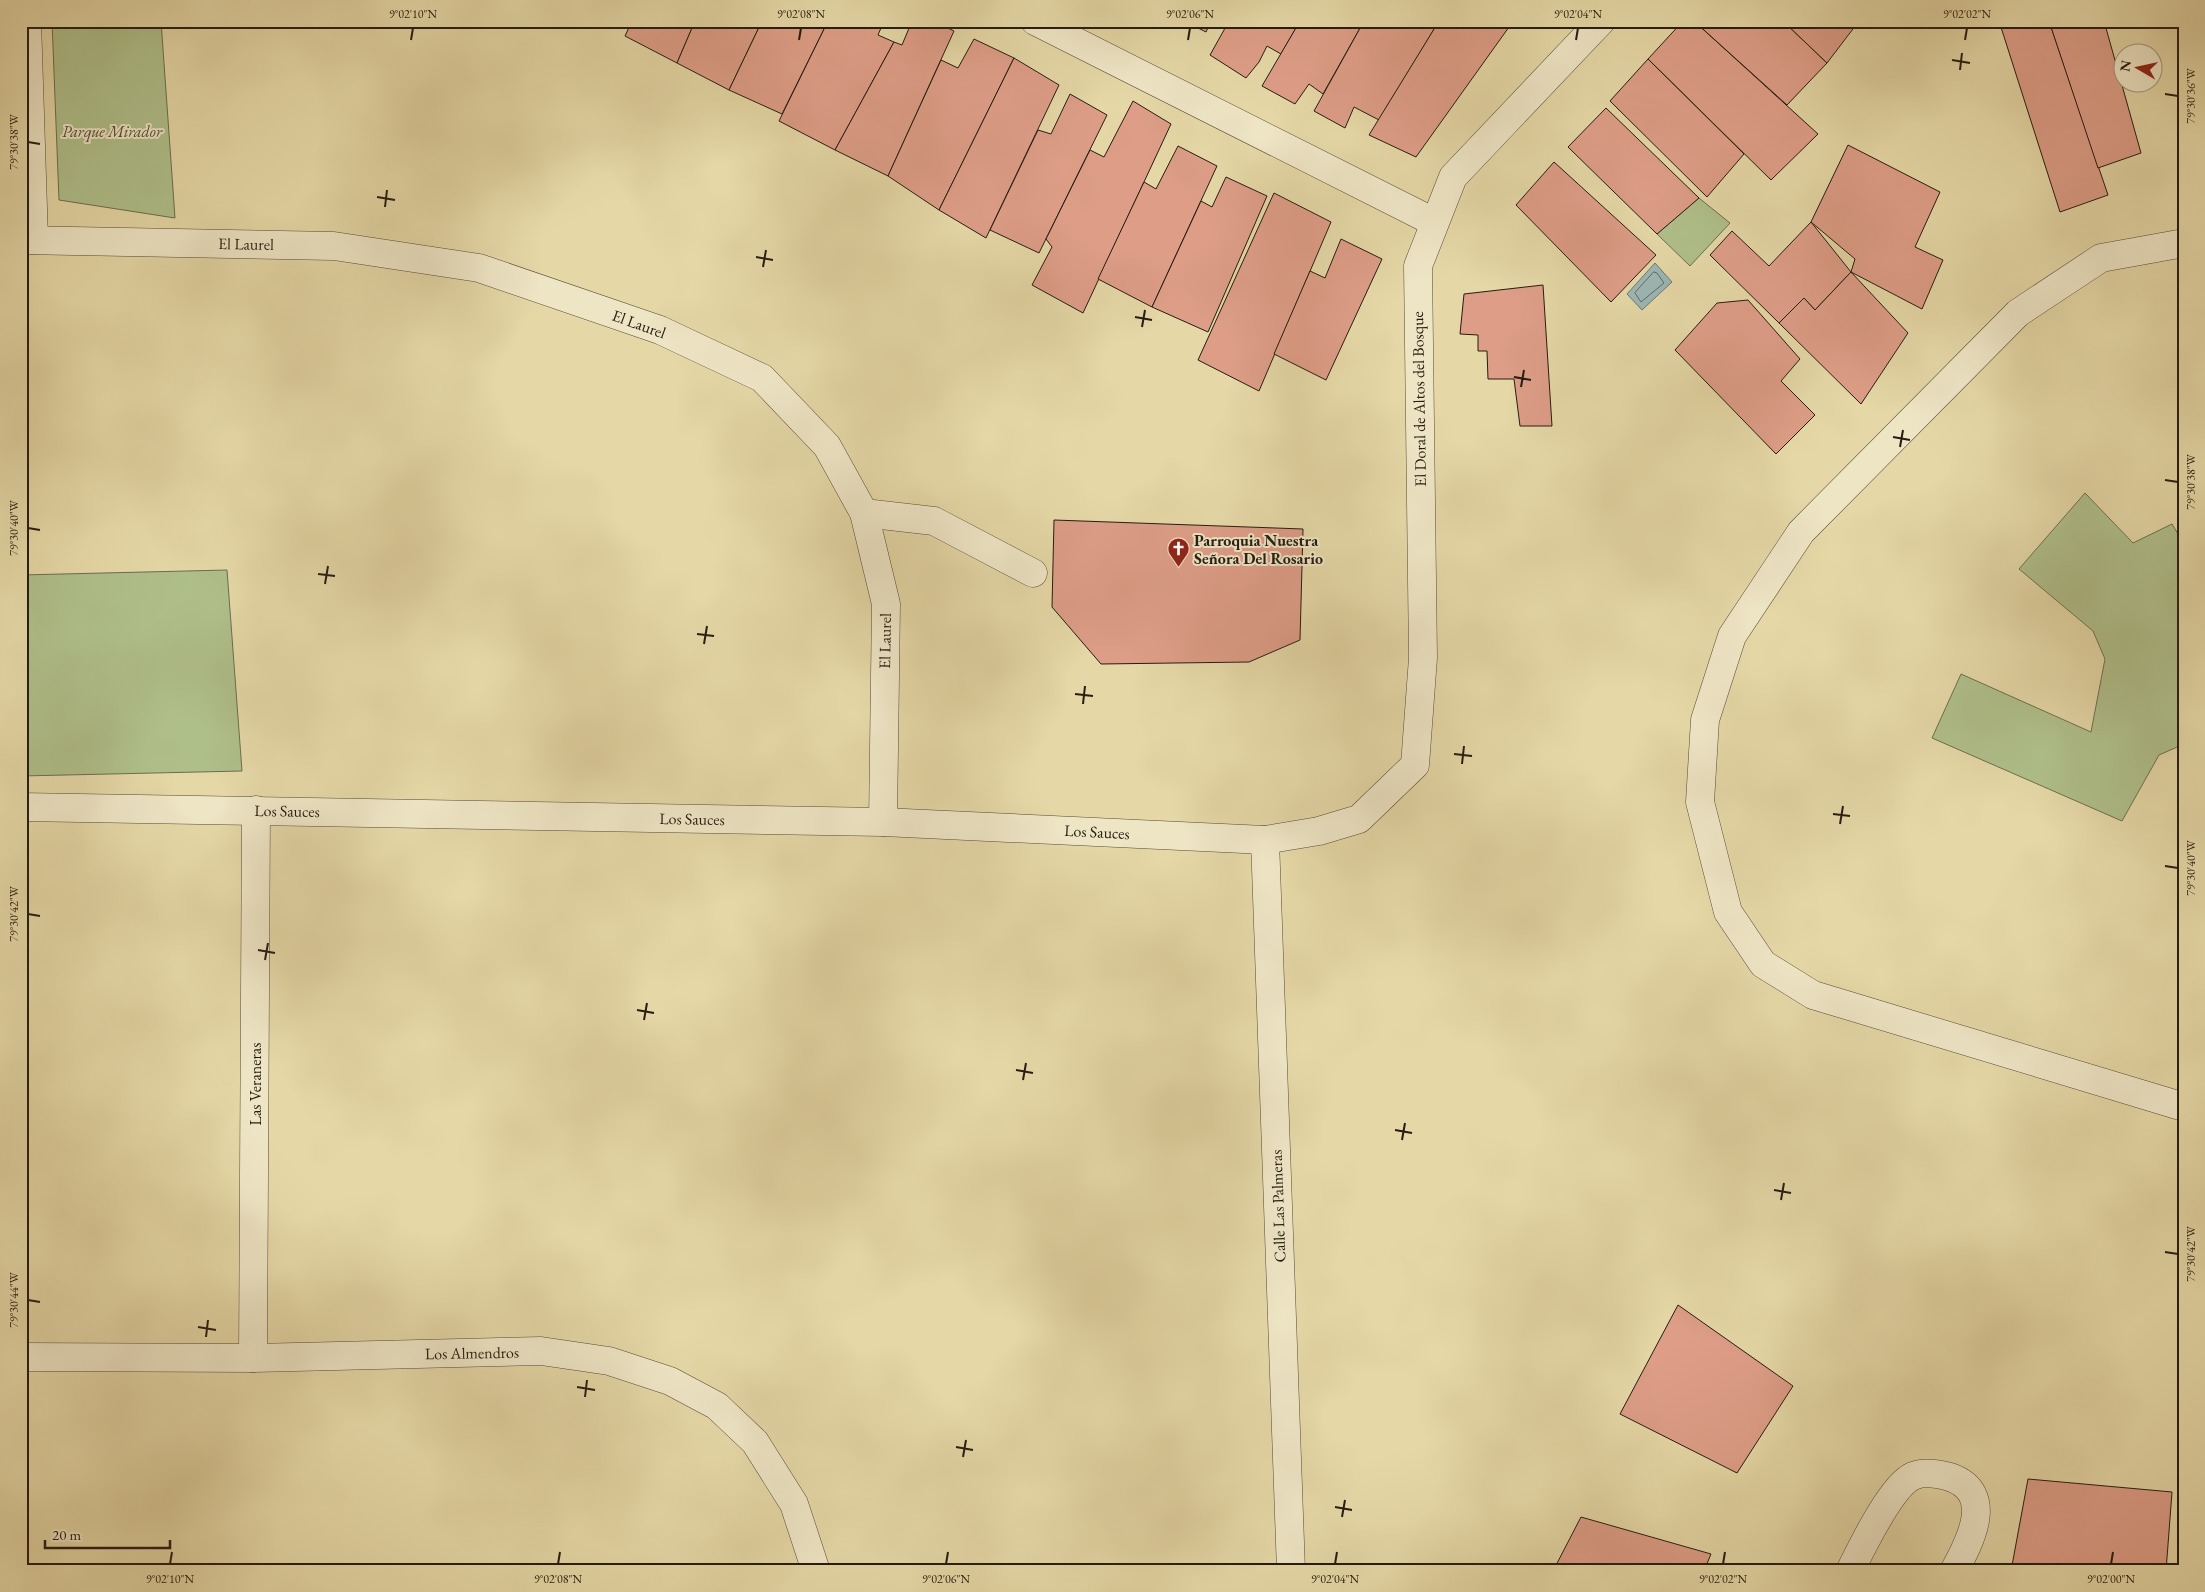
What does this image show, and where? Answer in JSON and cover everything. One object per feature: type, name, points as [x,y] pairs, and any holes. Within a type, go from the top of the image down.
[{"type":"street","name":"El Laurel","points":[[27,21],[28,240],[334,246],[479,268],[660,330],[762,378],[827,446],[864,513],[886,604],[883,822]]},
{"type":"street","points":[[1035,21],[1434,222]]},
{"type":"street","name":"El Doral de Altos del Bosque","points":[[1359,819],[1416,766],[1423,658],[1418,266],[1453,177],[1601,21]]},
{"type":"street","points":[[2184,243],[2101,258],[2018,313],[1801,532],[1732,636],[1705,720],[1700,802],[1728,912],[1763,964],[1788,980],[1813,995],[2184,1108]]},
{"type":"street","points":[[864,513],[934,521],[1034,573]]},
{"type":"street","name":"Los Sauces","points":[[21,807],[883,822],[1265,840],[1319,832],[1359,819]]},
{"type":"street","name":"Las Veraneras","points":[[253,1358],[256,810]]},
{"type":"street","name":"Calle Las Palmeras","points":[[1265,840],[1291,1571]]},
{"type":"street","name":"Los Almendros","points":[[21,1357],[253,1358],[541,1351],[610,1361],[670,1381],[717,1406],[755,1442],[794,1504],[816,1571]]},
{"type":"street","points":[[1850,1571],[1893,1494],[1912,1476],[1937,1473],[1961,1481],[1974,1498],[1977,1520],[1969,1544],[1954,1571]]},
{"type":"green space","name":"Parque Mirador","points":[[52,21],[161,21],[175,218],[59,200]]},
{"type":"green space","points":[[1699,198],[1730,223],[1690,266],[1657,234]]},
{"type":"green space","points":[[2085,493],[2133,543],[2172,524],[2184,544],[2184,744],[2159,755],[2122,821],[1932,738],[1961,674],[2091,732],[2105,659],[2093,631],[2019,569]]},
{"type":"green space","points":[[227,570],[242,771],[21,776],[21,575]]},
{"type":"water","points":[[1655,263],[1672,282],[1642,310],[1627,294]]},
{"type":"building","points":[[632,21],[695,21],[677,63],[625,36]]},
{"type":"building","points":[[695,21],[762,21],[729,90],[677,63]]},
{"type":"building","points":[[762,21],[828,21],[782,114],[729,90]]},
{"type":"building","points":[[828,21],[884,21],[878,35],[894,42],[835,150],[779,121]]},
{"type":"building","points":[[912,21],[934,21],[954,31],[888,176],[835,150],[894,42],[902,45]]},
{"type":"building","points":[[1184,21],[1211,21],[1206,32]]},
{"type":"building","points":[[1229,21],[1300,21],[1281,54],[1267,46],[1259,62],[1246,78],[1210,55]]},
{"type":"building","points":[[1300,21],[1364,21],[1323,94],[1309,84],[1295,104],[1262,86]]},
{"type":"building","points":[[1364,21],[1439,21],[1379,120],[1354,107],[1345,128],[1314,111]]},
{"type":"building","points":[[1439,21],[1497,21],[1509,27],[1416,157],[1369,135]]},
{"type":"building","points":[[1683,21],[1694,21],[1818,134],[1771,180],[1648,59]]},
{"type":"building","points":[[1694,21],[1783,21],[1827,63],[1787,105]]},
{"type":"building","points":[[1783,21],[1859,21],[1827,63]]},
{"type":"building","points":[[1999,21],[2049,21],[2108,195],[2060,212]]},
{"type":"building","points":[[2049,21],[2104,21],[2112,50],[2112,92],[2124,92],[2141,153],[2098,168]]},
{"type":"building","points":[[974,39],[1014,58],[939,210],[888,176],[941,60],[958,68]]},
{"type":"building","points":[[1014,58],[1059,85],[986,238],[939,210]]},
{"type":"building","points":[[1648,59],[1744,154],[1707,197],[1610,101]]},
{"type":"building","points":[[1070,94],[1107,115],[1039,253],[990,230],[1038,130],[1051,134]]},
{"type":"building","points":[[1133,101],[1171,124],[1083,313],[1032,285],[1052,247],[1046,239],[1090,150],[1104,157]]},
{"type":"building","points":[[1606,108],[1699,198],[1657,234],[1568,147]]},
{"type":"building","points":[[1848,145],[1940,192],[1915,247],[1943,260],[1922,309],[1851,272],[1855,259],[1811,222]]},
{"type":"building","points":[[1178,146],[1217,166],[1152,307],[1098,279],[1144,182],[1156,189]]},
{"type":"building","points":[[1554,162],[1656,255],[1611,302],[1516,205]]},
{"type":"building","points":[[1226,177],[1267,196],[1208,332],[1152,307],[1201,201],[1212,207]]},
{"type":"building","points":[[1274,193],[1331,222],[1259,391],[1198,360]]},
{"type":"building","points":[[1811,222],[1851,272],[1815,310],[1804,298],[1779,323],[1710,255],[1732,231],[1769,266]]},
{"type":"building","points":[[1341,239],[1382,259],[1326,380],[1274,354],[1310,271],[1325,278]]},
{"type":"building","points":[[1851,272],[1908,333],[1861,404],[1779,323],[1804,298],[1815,310]]},
{"type":"building","points":[[1543,285],[1552,426],[1520,426],[1514,379],[1488,379],[1487,351],[1478,351],[1478,335],[1460,334],[1464,294]]},
{"type":"building","points":[[1748,300],[1800,359],[1781,381],[1815,415],[1776,454],[1675,350],[1717,303]]},
{"type":"building","name":"Parroquia Nuestra Señora Del Rosario","points":[[1054,520],[1303,529],[1300,640],[1249,662],[1101,664],[1052,607]]},
{"type":"building","points":[[1678,1305],[1793,1386],[1737,1473],[1620,1414]]},
{"type":"building","points":[[2028,1479],[2172,1492],[2166,1571],[2011,1571]]},
{"type":"building","points":[[1581,1517],[1711,1554],[1704,1571],[1553,1571]]},
{"type":"place","name":"Parroquia Nuestra Señora Del Rosario","points":[[1178,568]]}]
